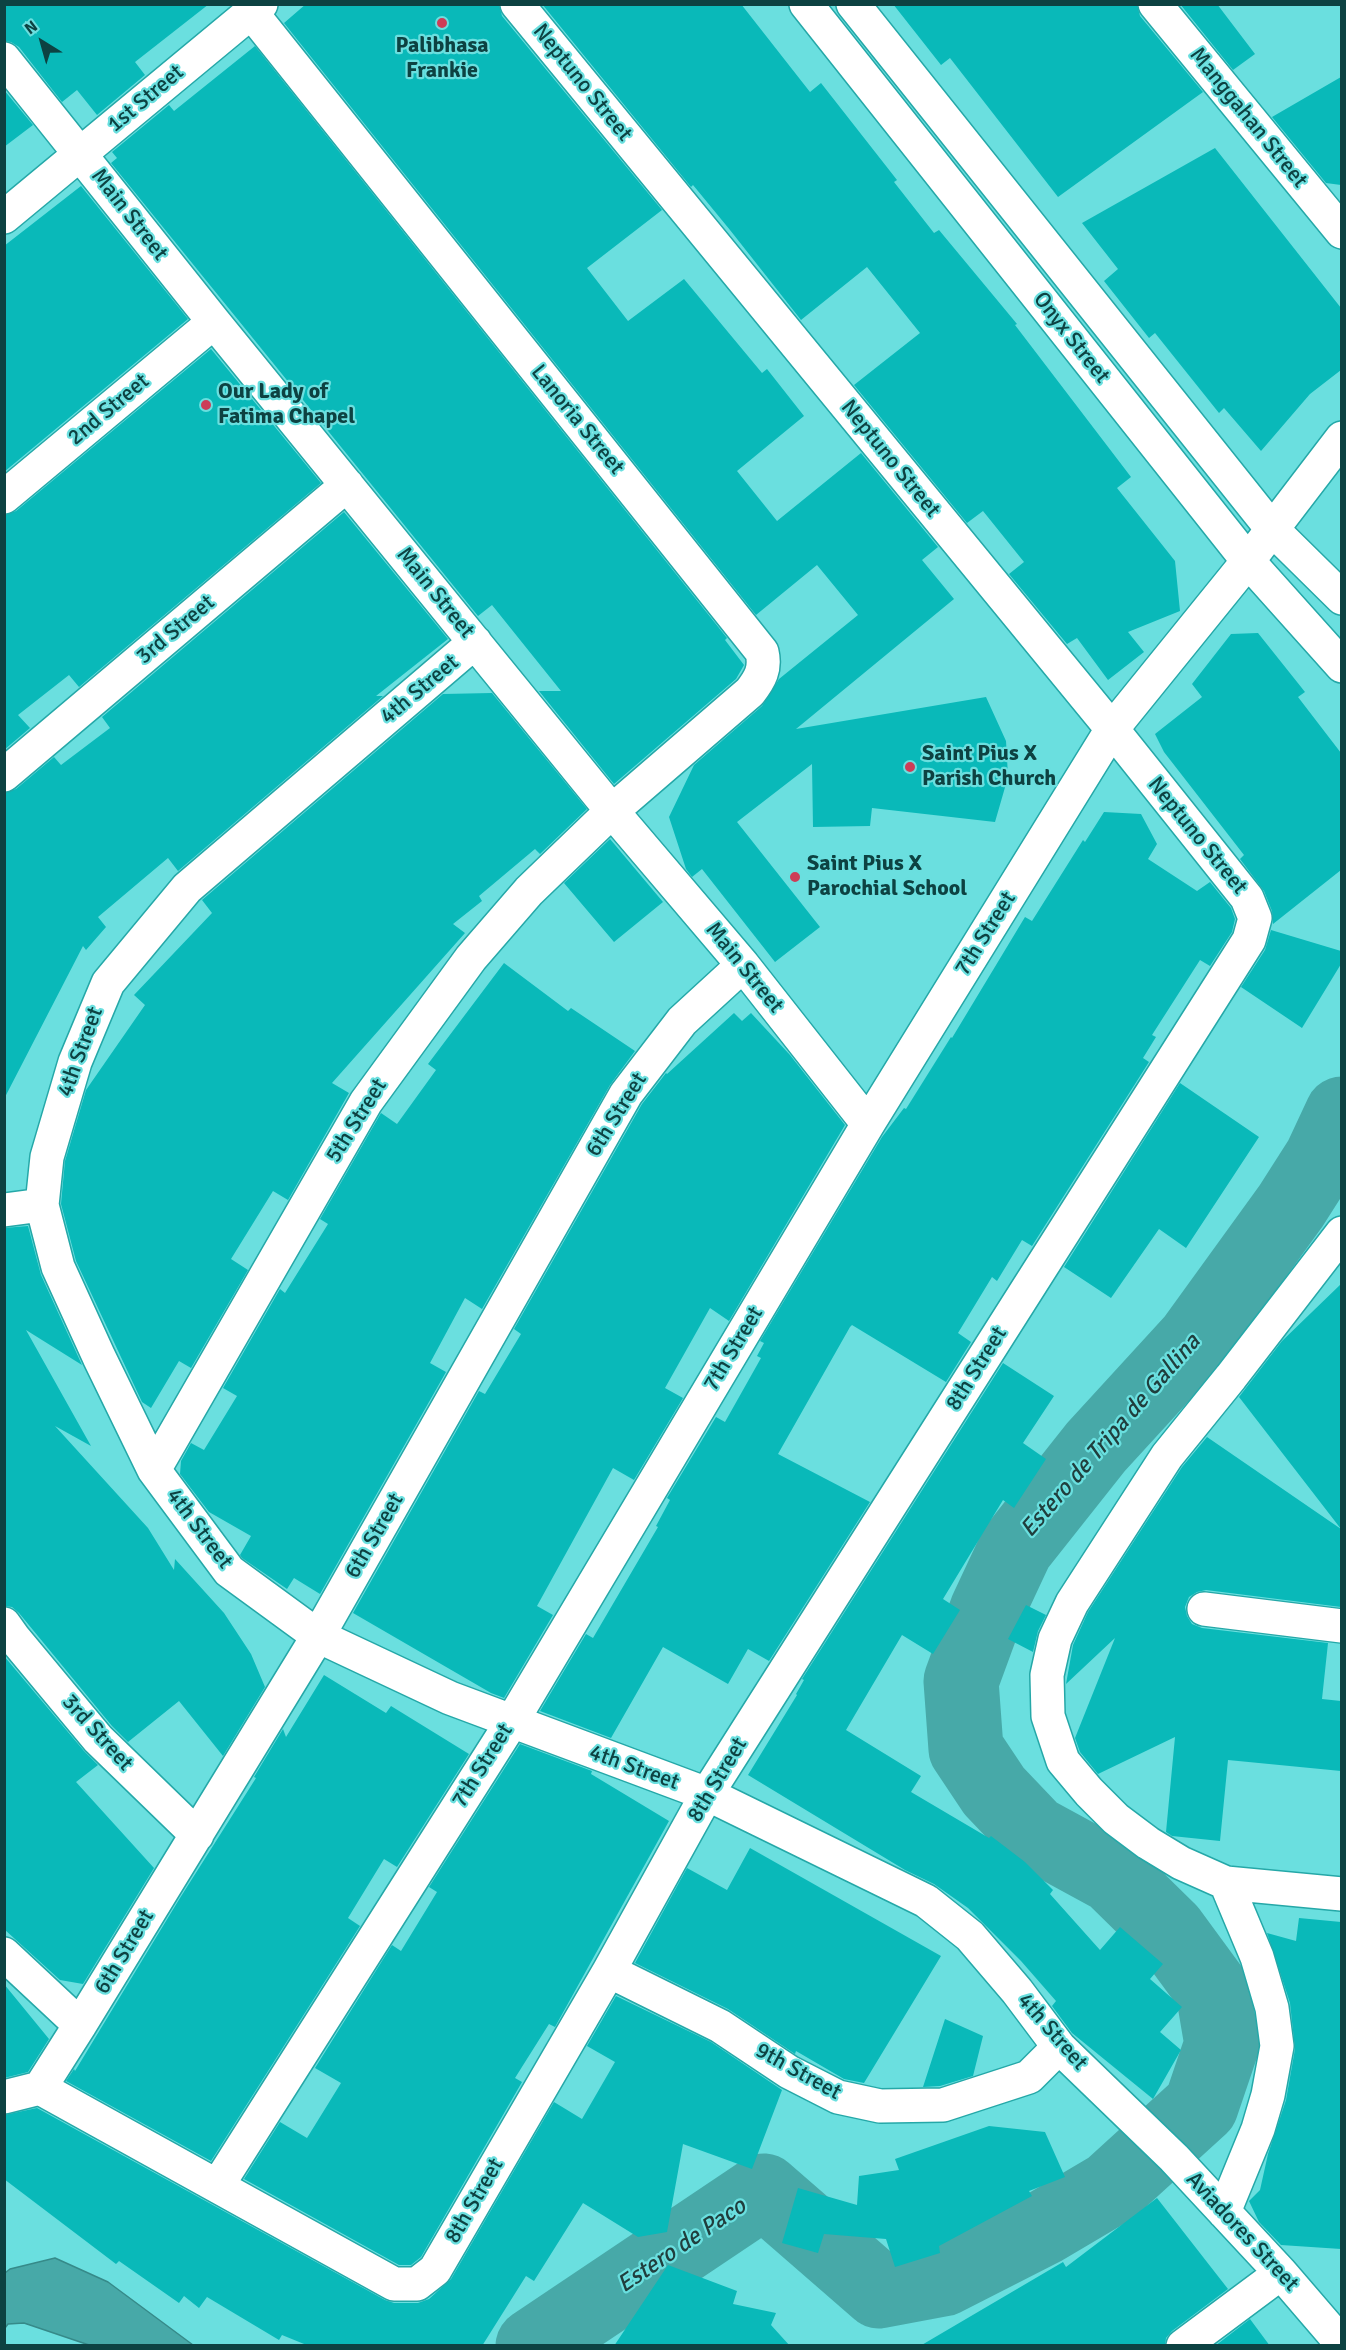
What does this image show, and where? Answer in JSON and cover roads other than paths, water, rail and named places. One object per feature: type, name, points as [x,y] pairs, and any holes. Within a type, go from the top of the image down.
[{"type":"street","name":"Neptuno Street","points":[[517,4],[1112,729],[1247,898],[1255,918]]},
{"type":"street","name":"Onyx Street","points":[[806,4],[1248,561],[1341,666]]},
{"type":"street","name":"Onyx Street","points":[[853,4],[1272,529],[1341,598]]},
{"type":"street","name":"Manggahan Street","points":[[1155,4],[1341,232]]},
{"type":"street","name":"1st Street","points":[[4,217],[256,8]]},
{"type":"street","name":"Lanoria Street","points":[[256,8],[762,652],[764,663],[761,677],[750,692],[612,811]]},
{"type":"street","name":"Main Street","points":[[4,59],[214,322],[612,811],[743,965],[868,1124]]},
{"type":"street","name":"2nd Street","points":[[4,497],[214,322]]},
{"type":"street","name":"7th Street","points":[[218,2185],[511,1723],[868,1124],[1112,729],[1248,561],[1341,438]]},
{"type":"street","name":"3rd Street","points":[[4,776],[347,485]]},
{"type":"street","name":"4th Street","points":[[475,642],[187,888],[108,983],[75,1062],[47,1157],[42,1205],[58,1267],[154,1470],[229,1571],[318,1636],[450,1698],[511,1723],[707,1794],[926,1901],[970,1936],[1017,1991],[1059,2047],[1140,2123]]},
{"type":"street","name":"5th Street","points":[[154,1470],[366,1102],[471,958],[529,891],[612,811]]},
{"type":"street","name":"8th Street","points":[[40,2088],[394,2284],[417,2284],[435,2270],[609,1971],[707,1794],[1249,940],[1255,918]]},
{"type":"street","name":"6th Street","points":[[40,2088],[318,1636],[626,1094],[682,1021],[743,965]]},
{"type":"street","points":[[4,1210],[42,1205]]},
{"type":"street","points":[[1341,1233],[1231,1377],[1167,1456],[1072,1603],[1055,1639],[1047,1675],[1048,1716],[1064,1761],[1082,1784],[1116,1819],[1148,1843],[1180,1863],[1226,1883],[1341,1894]]},
{"type":"street","points":[[1204,1609],[1341,1626]]},
{"type":"street","name":"3rd Street","points":[[4,1624],[98,1739],[196,1836]]},
{"type":"street","points":[[1224,2212],[1258,2130],[1268,2095],[1277,2046],[1272,2008],[1257,1957],[1226,1883]]},
{"type":"street","points":[[4,1954],[80,2025]]},
{"type":"street","name":"9th Street","points":[[609,1971],[720,2026],[789,2072],[838,2097],[880,2106],[943,2105],[1018,2081],[1029,2077],[1059,2047]]},
{"type":"street","points":[[4,2097],[40,2088]]},
{"type":"street","name":"Aviadores Street","points":[[1140,2123],[1281,2273],[1341,2344]]},
{"type":"street","points":[[1183,2346],[1281,2273]]},
{"type":"water","points":[[55,2258],[108,2282],[193,2345],[89,2345],[24,2323],[8,2324],[5,2328],[5,2273],[10,2269]]},
{"type":"waterway","name":"Estero de Tripa de Gallina","points":[[879,2291],[943,2279],[1045,2227],[1111,2188],[1201,2106],[1222,2044],[1213,1991],[1169,1931],[1113,1876],[1034,1833],[994,1791],[966,1749],[961,1681],[987,1610],[1016,1548],[1096,1447],[1194,1340],[1291,1206],[1321,1159],[1342,1114]]},
{"type":"waterway","name":"Estero de Paco","points":[[533,2346],[764,2191],[879,2291]]},
{"type":"place","name":"Palibhasa Frankie","points":[[442,23]]},
{"type":"place","name":"Our Lady of Fatima Chapel","points":[[206,405]]},
{"type":"place","name":"Saint Pius X Parish Church","points":[[910,767]]},
{"type":"place","name":"Saint Pius X Parochial School","points":[[795,877]]}]
